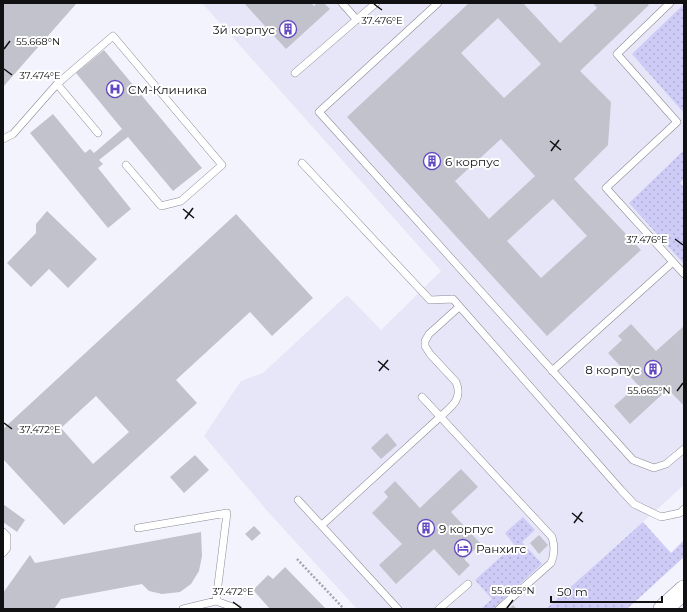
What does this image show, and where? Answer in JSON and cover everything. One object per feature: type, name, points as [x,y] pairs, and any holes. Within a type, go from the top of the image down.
[{"type":"main road","points":[[664,609],[684,590]]},
{"type":"lane","points":[[342,3],[357,20]]},
{"type":"lane","points":[[295,73],[376,3]]},
{"type":"lane","points":[[438,3],[319,112],[632,460],[654,468],[666,464],[684,449]]},
{"type":"lane","points":[[670,3],[617,54],[677,122],[606,188],[684,274]]},
{"type":"lane","points":[[3,139],[13,134],[57,84],[113,36],[222,165],[181,201],[161,206],[126,165]]},
{"type":"lane","points":[[57,84],[98,133]]},
{"type":"lane","points":[[302,163],[430,300],[453,299],[634,504],[661,517],[680,512],[684,509]]},
{"type":"lane","points":[[552,371],[673,262]]},
{"type":"lane","points":[[322,525],[457,400],[459,388],[456,382],[427,350],[425,341],[429,334],[459,307]]},
{"type":"lane","points":[[422,397],[552,537],[555,550],[551,563],[499,609]]},
{"type":"lane","points":[[298,500],[398,609]]},
{"type":"lane","points":[[138,528],[227,512],[216,601]]},
{"type":"lane","points":[[3,532],[7,536],[7,548],[3,553]]},
{"type":"lane","points":[[440,609],[468,584]]},
{"type":"lane","points":[[183,609],[216,601],[238,609]]},
{"type":"path","points":[[297,559],[344,609]]},
{"type":"shaded area","points":[[202,3],[684,3],[684,485],[546,609],[357,609],[269,513],[204,436],[241,381],[263,373],[347,295],[381,330],[441,271]]},
{"type":"shaded area","points":[[684,4],[684,113],[632,54]]},
{"type":"shaded area","points":[[684,150],[684,178],[680,183],[684,188],[684,264],[629,203]]},
{"type":"shaded area","points":[[523,517],[535,530],[522,542],[542,564],[493,609],[481,609],[492,599],[475,580],[514,545],[505,533]]},
{"type":"shaded area","points":[[643,522],[671,553],[684,540],[684,557],[627,609],[546,609]]},
{"type":"building","points":[[3,3],[76,4],[3,87]]},
{"type":"building","name":"3й корпус","points":[[244,3],[311,3],[314,6],[317,3],[324,3],[330,9],[286,49]]},
{"type":"building","name":"6 корпус","points":[[469,3],[523,3],[560,43],[597,8],[593,3],[647,3],[649,5],[580,71],[611,102],[608,145],[574,179],[641,250],[547,336],[347,117]],"holes":[[[498,18],[541,64],[504,98],[461,53]],[[501,139],[535,176],[489,219],[455,181]],[[553,199],[587,236],[541,278],[507,241]]]},
{"type":"building","points":[[104,50],[202,168],[173,191],[128,137],[99,160],[103,164],[98,168],[131,209],[108,228],[30,133],[53,114],[85,153],[90,149],[94,153],[122,129],[76,73]]},
{"type":"building","points":[[47,211],[97,259],[68,288],[49,269],[31,287],[7,263],[36,233],[36,224]]},
{"type":"building","points":[[236,214],[313,298],[272,336],[250,312],[176,380],[197,403],[64,525],[3,459],[3,429]],"holes":[[[96,396],[129,432],[93,464],[61,428]]]},
{"type":"building","name":"8 корпус","points":[[631,324],[656,351],[684,326],[684,406],[668,389],[630,424],[614,406],[638,385],[608,353],[622,340],[618,336]]},
{"type":"building","points":[[387,433],[397,445],[381,459],[371,448]]},
{"type":"building","points":[[195,455],[209,470],[184,493],[170,477]]},
{"type":"building","name":"9 корпус","points":[[461,469],[478,487],[451,512],[481,544],[464,559],[470,565],[459,576],[434,549],[396,584],[379,565],[402,544],[372,513],[388,497],[384,492],[395,481],[420,508]]},
{"type":"building","points":[[3,504],[25,520],[17,532],[3,522]]},
{"type":"building","points":[[254,526],[261,533],[252,541],[245,534]]},
{"type":"building","points":[[201,532],[202,556],[199,571],[191,584],[180,592],[162,594],[149,591],[142,584],[61,599],[54,609],[3,609],[3,593],[30,555],[35,563]]},
{"type":"building","points":[[539,535],[548,545],[539,554],[530,543]]},
{"type":"building","points":[[285,567],[326,609],[270,609],[253,590],[268,575],[273,579]]},
{"type":"building","points":[[513,605],[517,609],[509,609]]},
{"type":"place","name":"3й корпус","points":[[288,29]]},
{"type":"place","name":"СМ-Клиника","points":[[115,89]]},
{"type":"place","name":"6 корпус","points":[[432,161]]},
{"type":"place","name":"8 корпус","points":[[653,369]]},
{"type":"place","name":"9 корпус","points":[[426,528]]},
{"type":"place","name":"Ранхигс","points":[[463,548]]}]
